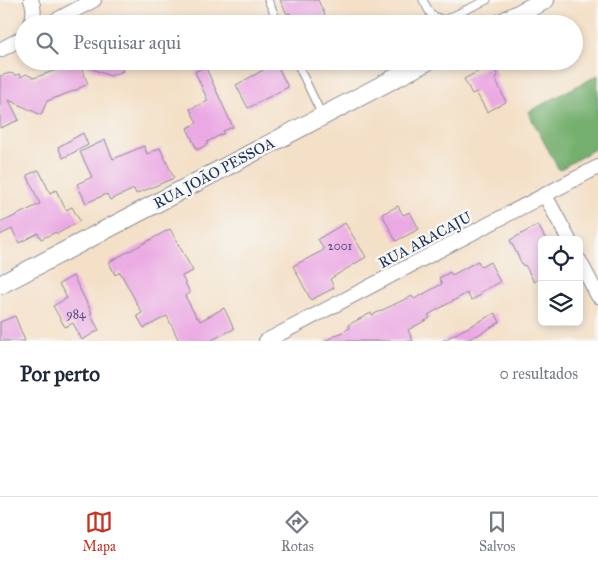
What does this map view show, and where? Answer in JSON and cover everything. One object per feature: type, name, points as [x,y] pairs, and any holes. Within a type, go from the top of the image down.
[{"type":"street","points":[[30,0],[33,4],[34,15]]},
{"type":"street","points":[[66,15],[94,0]]},
{"type":"street","points":[[515,15],[541,1]]},
{"type":"street","points":[[0,50],[15,42]]},
{"type":"street","name":"RUA JOÃO PESSOA","points":[[0,285],[411,70]]},
{"type":"street","name":"RUA ARACAJU","points":[[266,341],[598,167]]},
{"type":"street","points":[[545,195],[567,236]]},
{"type":"street","points":[[583,268],[598,296]]},
{"type":"lane","points":[[268,0],[275,15]]},
{"type":"lane","points":[[423,0],[431,15]]},
{"type":"lane","points":[[455,15],[487,0]]},
{"type":"lane","points":[[300,70],[322,116]]},
{"type":"green space","points":[[598,75],[598,147],[559,170],[528,112]]},
{"type":"building","points":[[280,0],[318,0],[325,15],[291,15],[290,13],[287,14]]},
{"type":"building","points":[[56,70],[82,70],[88,84],[47,101],[41,115],[9,100],[19,120],[0,128],[0,76],[10,73],[20,74],[21,77],[26,74],[34,78]]},
{"type":"building","points":[[95,70],[123,70],[110,76]]},
{"type":"building","points":[[207,70],[233,127],[223,131],[224,133],[197,150],[187,128],[197,123],[190,109],[208,101],[195,72]]},
{"type":"building","points":[[263,70],[280,70],[288,87],[248,108],[236,85]]},
{"type":"building","points":[[481,70],[495,70],[498,76],[495,78],[506,102],[487,112],[476,92],[472,94],[464,79]]},
{"type":"building","points":[[83,133],[88,145],[63,158],[58,147]]},
{"type":"building","points":[[105,140],[113,159],[144,146],[147,154],[160,148],[174,178],[136,194],[134,189],[110,200],[107,194],[86,203],[77,184],[92,177],[80,152]]},
{"type":"building","points":[[39,170],[50,193],[56,190],[66,210],[72,207],[80,221],[57,234],[56,232],[41,239],[38,233],[19,243],[12,229],[0,235],[0,223],[40,204],[27,175]]},
{"type":"building","points":[[398,206],[403,215],[410,212],[419,229],[396,241],[382,214]]},
{"type":"building","points":[[345,223],[366,257],[330,279],[334,288],[311,300],[293,266],[324,250],[318,239]]},
{"type":"building","points":[[538,225],[544,236],[538,236],[538,280],[534,282],[525,265],[523,266],[510,240]]},
{"type":"building","points":[[170,229],[193,271],[182,276],[190,293],[185,296],[197,318],[200,321],[224,308],[234,329],[210,341],[179,341],[167,316],[144,328],[137,316],[142,313],[120,272],[115,275],[109,262]]},
{"type":"building","points":[[478,261],[481,267],[490,262],[500,282],[479,293],[481,295],[471,300],[467,293],[428,315],[430,318],[408,330],[413,341],[325,341],[350,328],[348,325],[371,313],[372,315],[412,296],[414,299],[442,284],[439,278],[450,272],[452,275]]},
{"type":"building","points":[[73,276],[99,330],[82,340],[73,323],[65,327],[53,306],[67,298],[59,284]]},
{"type":"building","points":[[495,313],[500,322],[478,335],[464,341],[442,341]]},
{"type":"building","points":[[15,316],[25,341],[0,341],[0,322]]}]
